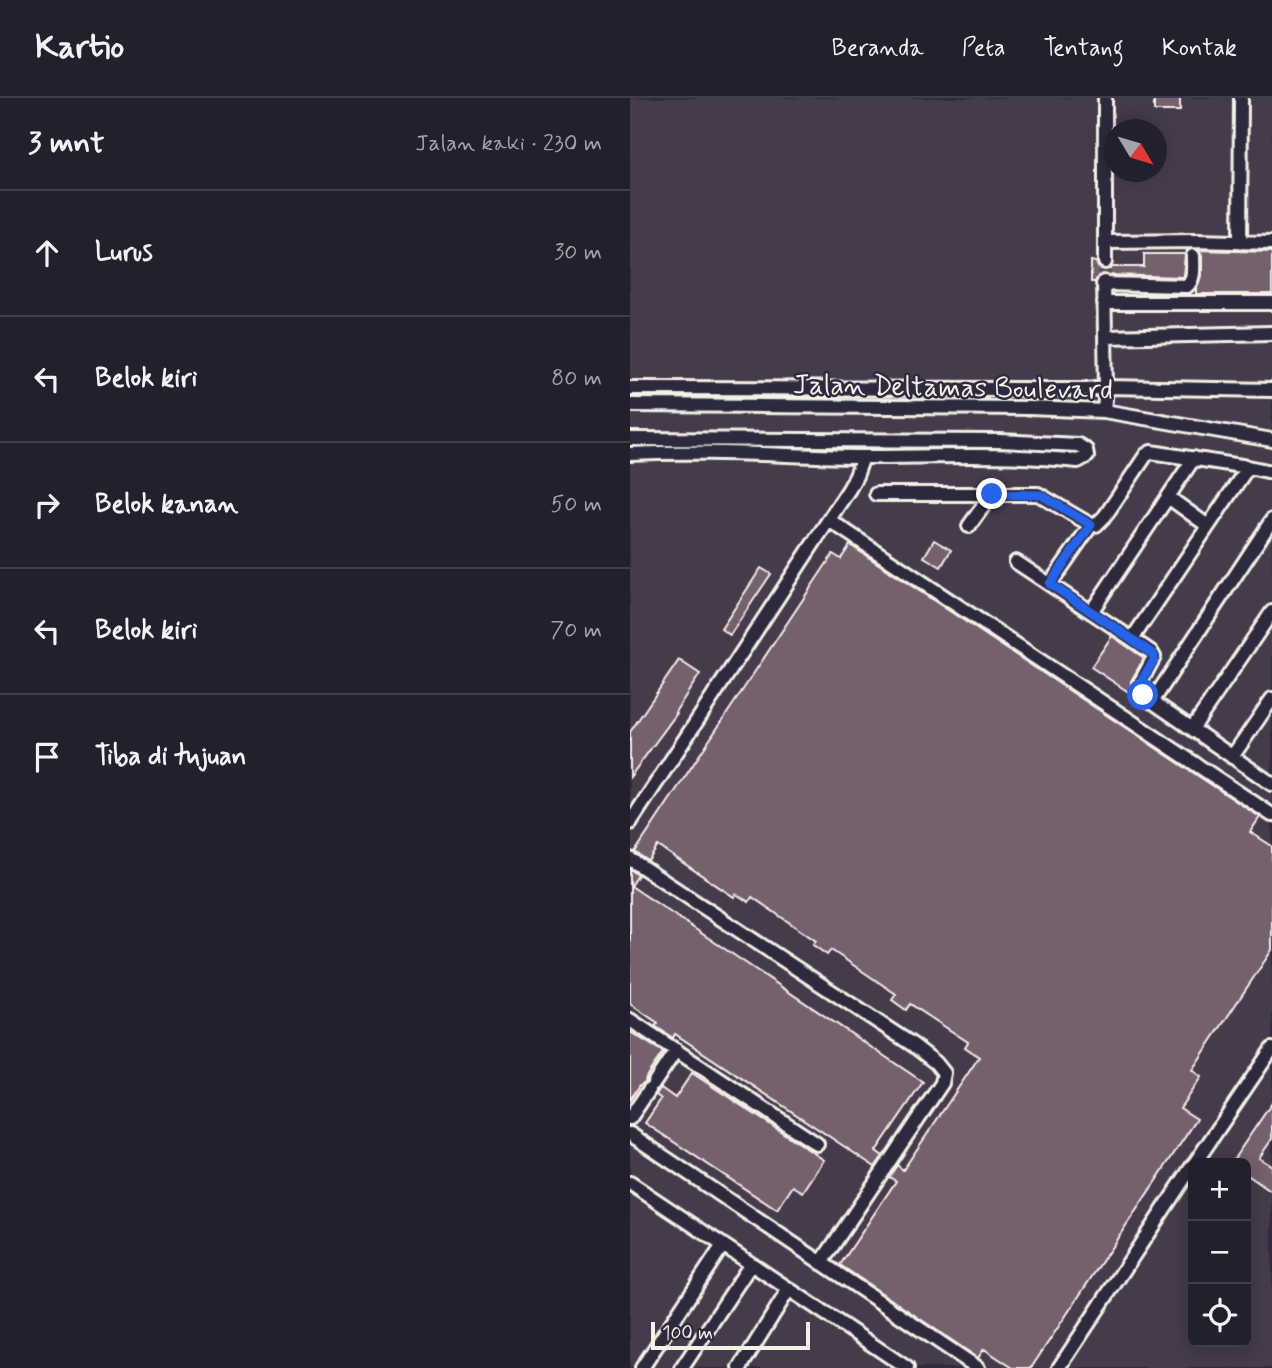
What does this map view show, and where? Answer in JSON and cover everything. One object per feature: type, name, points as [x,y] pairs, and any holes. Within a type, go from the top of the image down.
[{"type":"street","points":[[1105,98],[1105,262]]},
{"type":"street","points":[[1240,243],[1241,98]]},
{"type":"street","points":[[1106,242],[1272,243]]},
{"type":"street","points":[[1104,411],[1106,387],[1103,283],[1188,286],[1193,278],[1193,256]]},
{"type":"street","points":[[1104,303],[1272,303]]},
{"type":"street","points":[[1105,337],[1272,333]]},
{"type":"street","points":[[630,388],[1106,387],[1272,390]]},
{"type":"street","name":"Jalan Deltamas Boulevard","points":[[630,405],[959,407],[1104,411],[1272,440]]},
{"type":"street","points":[[630,439],[1000,441],[1078,445],[1087,453],[1085,458],[1078,461],[993,455],[863,457],[630,454]]},
{"type":"street","points":[[876,494],[1041,495],[1091,525],[1096,525],[1149,453],[1272,472]]},
{"type":"street","points":[[630,823],[829,520],[856,476],[863,457]]},
{"type":"street","points":[[1091,612],[1194,458]]},
{"type":"street","points":[[1132,639],[1248,467]]},
{"type":"street","points":[[969,526],[992,494]]},
{"type":"street","points":[[1168,497],[1208,526]]},
{"type":"street","points":[[829,520],[1272,814]]},
{"type":"street","points":[[1152,702],[1272,520]]},
{"type":"street","points":[[1050,584],[1091,525]]},
{"type":"street","points":[[1016,562],[1154,655],[1154,660],[1139,685],[1143,695],[1272,784]]},
{"type":"street","points":[[1192,729],[1272,612]]},
{"type":"street","points":[[1232,757],[1272,699]]},
{"type":"street","points":[[630,859],[913,1045],[944,1073],[942,1083],[821,1263]]},
{"type":"street","points":[[630,1020],[817,1144]]},
{"type":"street","points":[[1198,1158],[1272,1049]]},
{"type":"street","points":[[630,1118],[676,1050]]},
{"type":"street","points":[[630,1134],[978,1368]]},
{"type":"street","points":[[1059,1368],[1188,1173]]},
{"type":"street","points":[[630,1183],[718,1254],[746,1271],[789,1289],[908,1368]]},
{"type":"street","points":[[642,1368],[718,1254]]},
{"type":"street","points":[[682,1368],[746,1271]]},
{"type":"street","points":[[740,1368],[789,1289]]},
{"type":"shaded area","points":[[630,98],[1272,98],[1272,1368],[630,1368]]},
{"type":"building","points":[[1154,98],[1180,98],[1180,111],[1154,111]]},
{"type":"building","points":[[1199,250],[1272,252],[1272,294],[1196,294],[1202,273],[1202,256]]},
{"type":"building","points":[[1144,254],[1185,254],[1183,277],[1103,273],[1095,282],[1091,282],[1091,261],[1096,262],[1104,271],[1112,267],[1144,267]]},
{"type":"building","points":[[934,540],[951,550],[941,567],[924,557]]},
{"type":"building","points":[[850,545],[1260,817],[1250,832],[1272,846],[1272,950],[1192,1070],[1201,1077],[1180,1108],[1197,1119],[1031,1368],[1013,1368],[984,1349],[978,1358],[840,1265],[896,1181],[889,1177],[897,1165],[903,1170],[979,1057],[965,1047],[968,1042],[910,1004],[906,1010],[892,1000],[896,994],[831,950],[827,955],[813,945],[816,941],[752,897],[749,902],[736,894],[734,897],[658,846],[648,861],[635,852],[833,554],[841,559]]},
{"type":"building","points":[[761,568],[771,574],[730,635],[721,629]]},
{"type":"building","points":[[1112,636],[1144,658],[1131,681],[1130,693],[1091,667]]},
{"type":"building","points":[[679,660],[700,674],[675,712],[677,713],[630,777],[630,732]]},
{"type":"building","points":[[630,869],[638,875],[631,886],[923,1082],[876,1151],[883,1156],[875,1167],[675,1034],[673,1038],[655,1026],[658,1023],[630,1004]]},
{"type":"building","points":[[630,1032],[663,1052],[645,1082],[630,1100]]},
{"type":"building","points":[[692,1073],[824,1160],[803,1192],[793,1186],[777,1210],[645,1123],[661,1099],[656,1095],[658,1091],[661,1088],[675,1098]]},
{"type":"building","points":[[1272,1103],[1272,1139],[1259,1158],[1272,1166],[1272,1192],[1251,1177],[1251,1158],[1234,1158]]},
{"type":"tunnel","points":[[1104,282],[1105,262]]},
{"type":"route","points":[[992,494],[1041,495],[1091,525],[1050,584],[1154,655],[1154,660],[1139,685],[1143,695]]}]
